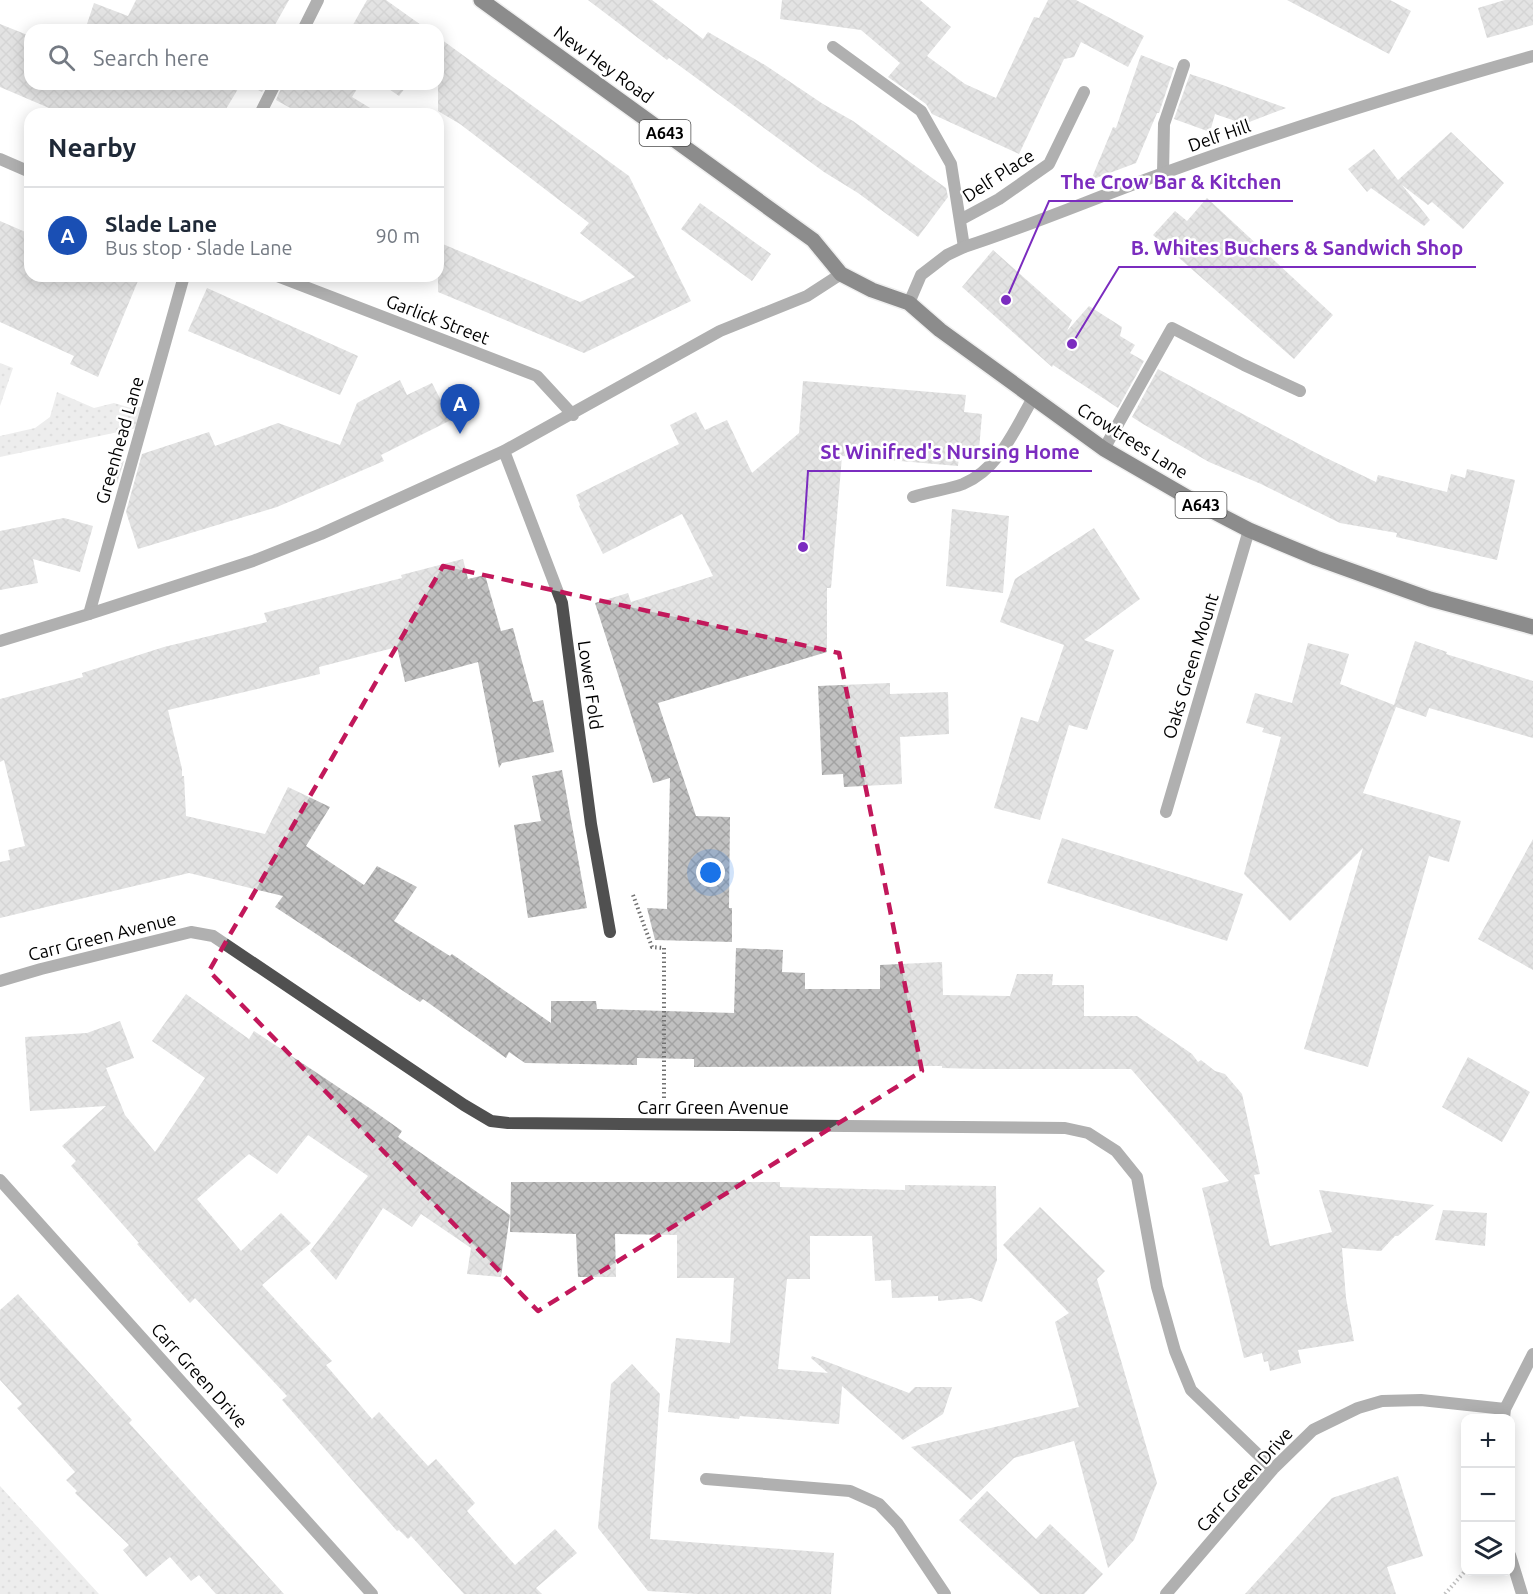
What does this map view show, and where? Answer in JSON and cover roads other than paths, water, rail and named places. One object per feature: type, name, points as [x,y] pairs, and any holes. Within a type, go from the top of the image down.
[{"type":"main road","name":"New Hey Road","points":[[481,0],[813,240],[840,274]]},
{"type":"main road","name":"Crowtrees Lane","points":[[840,274],[872,290],[909,303],[940,330],[1104,449],[1198,504],[1249,530],[1316,558],[1430,600],[1533,627]]},
{"type":"street","points":[[306,24],[318,0]]},
{"type":"street","points":[[833,47],[921,111],[951,164],[964,247]]},
{"type":"street","name":"Delf Hill","points":[[909,303],[921,275],[947,255],[964,247],[1163,173],[1391,97],[1533,56]]},
{"type":"street","points":[[1163,173],[1164,124],[1184,65]]},
{"type":"street","points":[[263,108],[272,90]]},
{"type":"street","name":"Delf Place","points":[[960,220],[999,199],[1049,164],[1084,92]]},
{"type":"street","points":[[0,159],[24,169]]},
{"type":"street","points":[[0,640],[253,561],[321,534],[504,451],[573,415],[720,331],[807,296],[840,274]]},
{"type":"street","name":"Greenhead Lane","points":[[88,614],[182,282]]},
{"type":"street","name":"Garlick Street","points":[[293,282],[537,376],[573,415]]},
{"type":"street","points":[[1104,449],[1172,328],[1300,391]]},
{"type":"street","points":[[913,497],[928,491],[963,484],[987,470],[1004,448],[1033,398]]},
{"type":"street","name":"Lower Fold","points":[[504,451],[562,603],[589,812],[610,932]]},
{"type":"street","name":"Oaks Green Mount","points":[[1166,812],[1249,530]]},
{"type":"street","name":"Carr Green Avenue","points":[[0,981],[191,932],[213,936],[491,1121],[508,1124],[664,1126],[1042,1127],[1065,1128],[1088,1133],[1116,1151],[1137,1177],[1157,1287],[1175,1351],[1191,1390],[1273,1469]]},
{"type":"street","name":"Carr Green Drive","points":[[0,1180],[372,1594]]},
{"type":"street","points":[[1505,1414],[1533,1354]]},
{"type":"street","name":"Carr Green Drive","points":[[1166,1594],[1273,1469],[1313,1430],[1358,1408],[1382,1401],[1421,1400],[1505,1414]]},
{"type":"street","points":[[706,1479],[850,1491],[879,1504],[898,1524],[945,1594]]},
{"type":"street","points":[[1515,1571],[1522,1594]]},
{"type":"place","name":"The Crow Bar & Kitchen","points":[[1006,300]]},
{"type":"place","name":"B. Whites Buchers & Sandwich Shop","points":[[1072,344]]},
{"type":"place","name":"Slade Lane","points":[[460,434]]},
{"type":"place","name":"St Winifred's Nursing Home","points":[[803,547]]}]
